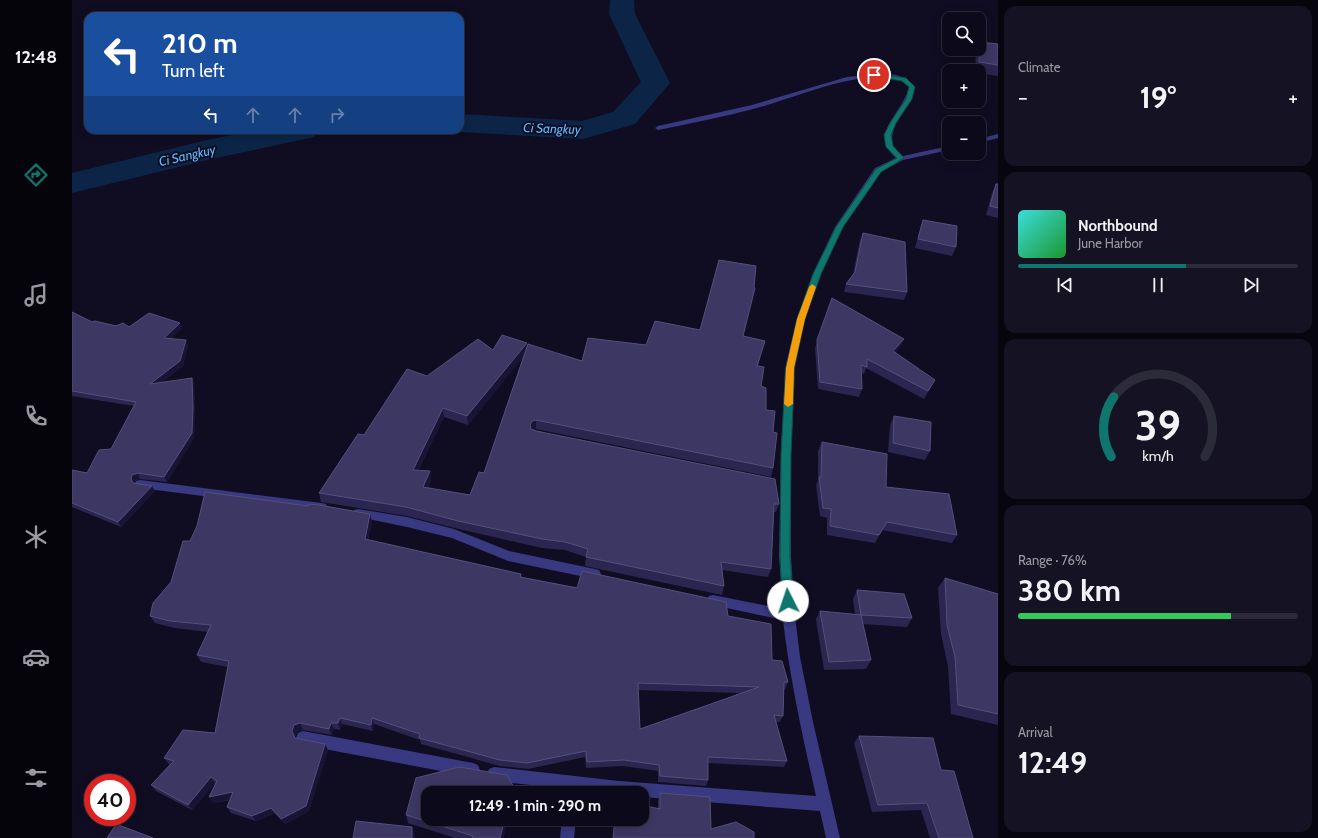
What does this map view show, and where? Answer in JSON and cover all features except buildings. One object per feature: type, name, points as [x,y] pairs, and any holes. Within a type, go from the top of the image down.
[{"type":"street","points":[[658,128],[765,104],[851,78],[874,75],[893,77],[904,80],[912,87],[909,99],[893,123],[888,135],[890,147],[901,158]]},
{"type":"street","points":[[986,139],[998,136]]},
{"type":"street","points":[[833,838],[802,700],[794,657],[789,616],[782,484],[790,368],[801,319],[817,274],[839,227],[878,170],[901,158],[942,149]]},
{"type":"street","points":[[140,484],[329,508]]},
{"type":"street","points":[[345,511],[423,526],[454,534],[508,556],[610,577]]},
{"type":"street","points":[[703,598],[789,616]]},
{"type":"street","points":[[303,738],[562,786]]},
{"type":"street","points":[[649,793],[825,804]]},
{"type":"street","points":[[567,838],[568,826]]},
{"type":"waterway","name":"Ci Sangkuy","points":[[464,123],[583,130],[624,118],[656,83],[622,14],[622,0]]},
{"type":"waterway","name":"Ci Sangkuy","points":[[72,183],[207,150],[284,134]]},
{"type":"slow traffic","points":[[788,404],[790,368],[801,319],[812,287]]},
{"type":"route","points":[[788,601],[785,556],[786,454],[789,382],[790,368],[801,319],[817,274],[839,227],[878,170],[901,158],[890,147],[888,135],[893,123],[912,92],[912,87],[904,80],[874,75]]}]
